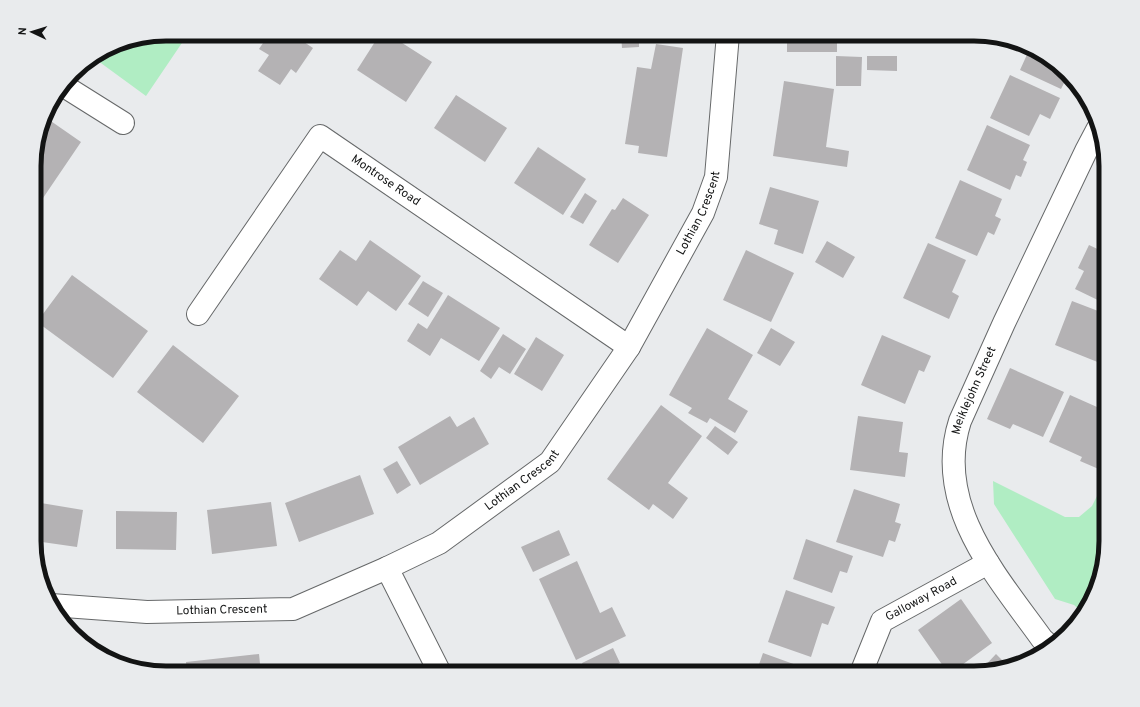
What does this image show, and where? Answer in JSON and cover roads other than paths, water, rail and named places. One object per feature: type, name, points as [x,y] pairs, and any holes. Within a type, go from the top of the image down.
[{"type":"street","name":"Lothian Crescent","points":[[59,606],[147,612],[293,609],[387,568],[439,543],[550,462],[629,347],[703,212],[716,176],[727,41]]},
{"type":"street","points":[[68,89],[123,123]]},
{"type":"street","name":"Meiklejohn Street","points":[[1046,643],[988,563],[963,516],[954,485],[955,436],[960,421],[1004,323],[1095,134]]},
{"type":"street","name":"Montrose Road","points":[[198,314],[320,136],[629,347]]},
{"type":"street","name":"Galloway Road","points":[[864,666],[882,621],[988,563]]},
{"type":"street","points":[[387,568],[436,666]]}]
